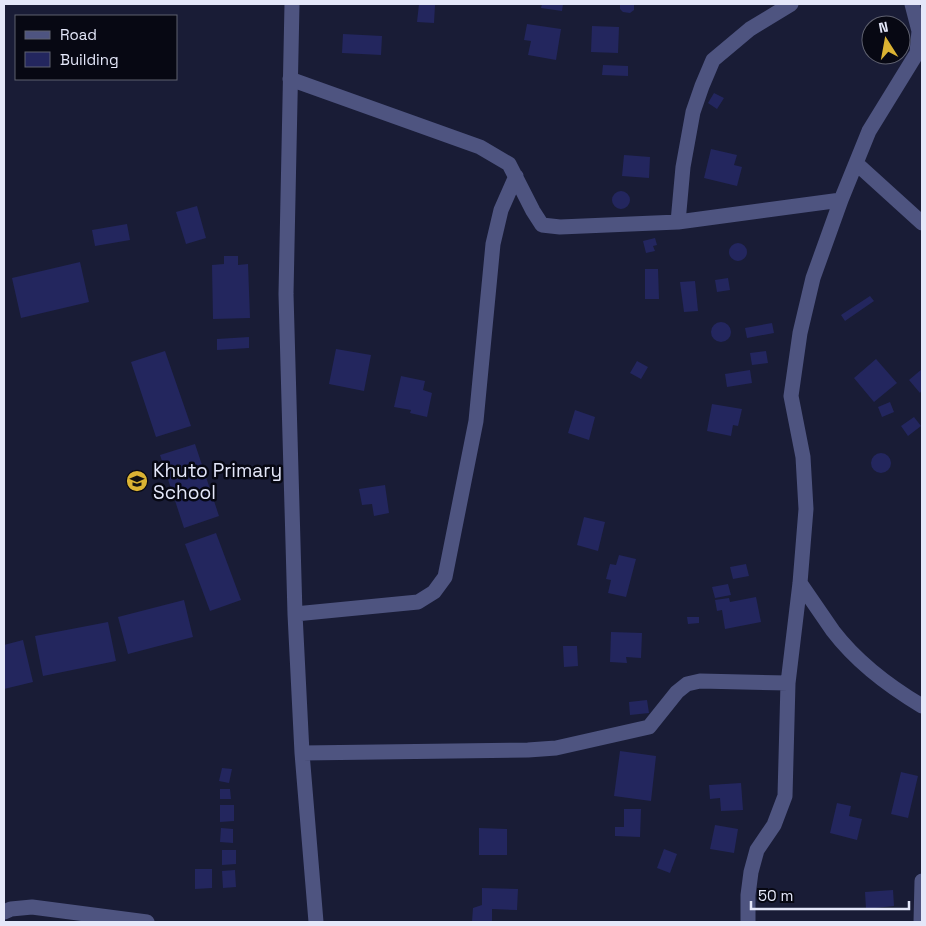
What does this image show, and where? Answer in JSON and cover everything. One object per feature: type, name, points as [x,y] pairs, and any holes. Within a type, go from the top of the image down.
[{"type":"street","points":[[292,4],[286,294],[295,614],[302,753],[316,922]]},
{"type":"street","points":[[678,222],[683,167],[693,112],[713,60],[750,29],[790,4]]},
{"type":"street","points":[[748,922],[748,895],[751,872],[757,850],[774,824],[785,796],[788,683],[800,582],[806,509],[803,457],[792,396],[800,333],[813,278],[841,200],[869,131],[917,53],[920,32],[912,4]]},
{"type":"street","points":[[290,79],[480,147],[509,164],[532,211],[542,225],[560,227],[678,222],[841,200]]},
{"type":"street","points":[[857,164],[922,223]]},
{"type":"street","points":[[295,614],[418,602],[434,592],[445,576],[476,421],[493,244],[501,210],[516,176]]},
{"type":"street","points":[[800,582],[834,632],[855,654],[881,678],[922,706]]},
{"type":"street","points":[[302,753],[556,748],[649,727],[677,692],[687,684],[700,681],[788,683]]},
{"type":"street","points":[[921,922],[922,881]]},
{"type":"street","points":[[4,912],[11,909],[32,907],[147,922]]},
{"type":"building","points":[[419,4],[435,5],[434,23],[417,22]]},
{"type":"building","points":[[542,4],[563,4],[562,11],[541,8]]},
{"type":"building","points":[[620,4],[634,4],[634,10],[630,13],[623,12],[620,9]]},
{"type":"building","points":[[527,24],[561,29],[556,60],[528,55],[531,41],[524,40]]},
{"type":"building","points":[[592,26],[619,27],[618,53],[591,52]]},
{"type":"building","points":[[343,34],[382,36],[381,55],[342,53]]},
{"type":"building","points":[[603,65],[628,66],[628,76],[602,75]]},
{"type":"building","points":[[714,93],[724,98],[717,109],[708,103]]},
{"type":"building","points":[[711,149],[737,155],[734,165],[742,167],[737,186],[704,178]]},
{"type":"building","points":[[624,155],[650,157],[649,178],[622,176]]},
{"type":"building","points":[[621,191],[627,194],[630,200],[627,206],[621,209],[615,206],[612,200],[615,194]]},
{"type":"building","points":[[197,206],[206,238],[186,244],[176,212]]},
{"type":"building","points":[[127,224],[130,240],[95,246],[92,230]]},
{"type":"building","points":[[655,238],[657,245],[653,246],[655,251],[646,253],[643,241]]},
{"type":"building","points":[[738,243],[744,246],[747,252],[744,258],[738,261],[732,258],[729,252],[732,246]]},
{"type":"building","points":[[224,256],[238,256],[238,265],[248,264],[250,318],[213,319],[212,265],[224,264]]},
{"type":"building","points":[[80,262],[89,302],[21,318],[12,278]]},
{"type":"building","points":[[645,269],[658,269],[659,299],[645,299]]},
{"type":"building","points":[[728,278],[730,290],[717,292],[715,280]]},
{"type":"building","points":[[695,281],[698,311],[684,312],[680,282]]},
{"type":"building","points":[[870,296],[874,301],[845,321],[841,315]]},
{"type":"building","points":[[721,322],[728,325],[731,332],[728,339],[721,342],[714,339],[711,332],[714,325]]},
{"type":"building","points":[[772,323],[774,333],[747,338],[745,328]]},
{"type":"building","points":[[249,337],[249,348],[217,350],[217,339]]},
{"type":"building","points":[[336,349],[371,355],[364,391],[329,384]]},
{"type":"building","points":[[165,351],[191,426],[156,437],[131,362]]},
{"type":"building","points":[[766,351],[768,363],[752,365],[750,353]]},
{"type":"building","points":[[876,359],[897,383],[874,402],[854,378]]},
{"type":"building","points":[[637,361],[648,367],[641,379],[630,373]]},
{"type":"building","points":[[922,369],[922,390],[920,393],[909,380]]},
{"type":"building","points":[[750,370],[752,383],[727,387],[725,374]]},
{"type":"building","points":[[401,376],[425,381],[423,390],[432,393],[427,417],[410,413],[411,410],[394,407]]},
{"type":"building","points":[[890,402],[894,412],[882,417],[878,407]]},
{"type":"building","points":[[712,404],[742,409],[738,426],[733,425],[731,436],[707,431]]},
{"type":"building","points":[[575,410],[595,417],[589,440],[568,433]]},
{"type":"building","points":[[914,417],[921,426],[908,436],[901,426]]},
{"type":"building","points":[[195,444],[219,516],[184,528],[160,455]]},
{"type":"building","points":[[881,453],[888,456],[891,463],[888,470],[881,473],[874,470],[871,463],[874,456]]},
{"type":"building","points":[[385,485],[389,513],[374,516],[372,504],[362,505],[359,489]]},
{"type":"building","points":[[584,517],[605,522],[598,551],[577,545]]},
{"type":"building","points":[[216,533],[241,600],[210,611],[185,544]]},
{"type":"building","points":[[619,555],[636,559],[626,597],[608,593],[611,580],[606,579],[610,564],[616,565]]},
{"type":"building","points":[[746,564],[749,576],[733,579],[730,567]]},
{"type":"building","points":[[728,584],[731,595],[715,598],[712,587]]},
{"type":"building","points":[[756,597],[761,622],[725,629],[722,610],[717,611],[715,600],[729,598],[730,602]]},
{"type":"building","points":[[184,600],[193,637],[128,654],[118,617]]},
{"type":"building","points":[[687,617],[699,617],[699,623],[688,624]]},
{"type":"building","points":[[108,622],[116,661],[43,676],[35,636]]},
{"type":"building","points":[[611,632],[642,633],[641,658],[626,657],[627,663],[610,662]]},
{"type":"building","points":[[23,640],[33,682],[4,689],[4,645]]},
{"type":"building","points":[[563,646],[577,646],[578,666],[564,667]]},
{"type":"building","points":[[647,700],[649,713],[630,715],[629,702]]},
{"type":"building","points":[[620,751],[656,756],[651,801],[614,796]]},
{"type":"building","points":[[222,768],[232,769],[229,783],[219,781]]},
{"type":"building","points":[[901,772],[918,776],[908,818],[891,814]]},
{"type":"building","points":[[741,783],[743,810],[721,811],[720,798],[710,799],[709,785]]},
{"type":"building","points":[[220,789],[230,789],[231,799],[220,799]]},
{"type":"building","points":[[837,803],[851,806],[849,816],[862,819],[857,840],[830,833]]},
{"type":"building","points":[[220,805],[234,805],[234,821],[220,822]]},
{"type":"building","points":[[624,809],[641,809],[640,837],[615,836],[615,827],[624,827]]},
{"type":"building","points":[[715,825],[738,829],[734,853],[710,849]]},
{"type":"building","points":[[221,828],[233,829],[233,843],[220,842]]},
{"type":"building","points":[[479,828],[507,829],[507,855],[479,855]]},
{"type":"building","points":[[664,849],[677,854],[670,873],[657,868]]},
{"type":"building","points":[[222,850],[236,850],[236,864],[222,865]]},
{"type":"building","points":[[195,869],[212,869],[212,888],[195,889]]},
{"type":"building","points":[[235,870],[236,887],[223,888],[222,871]]},
{"type":"building","points":[[482,888],[518,889],[517,910],[492,909],[492,922],[472,922],[473,908],[482,905]]},
{"type":"building","points":[[893,890],[894,906],[866,909],[865,892]]},
{"type":"place","name":"Khuto Primary School","points":[[137,481]]}]
